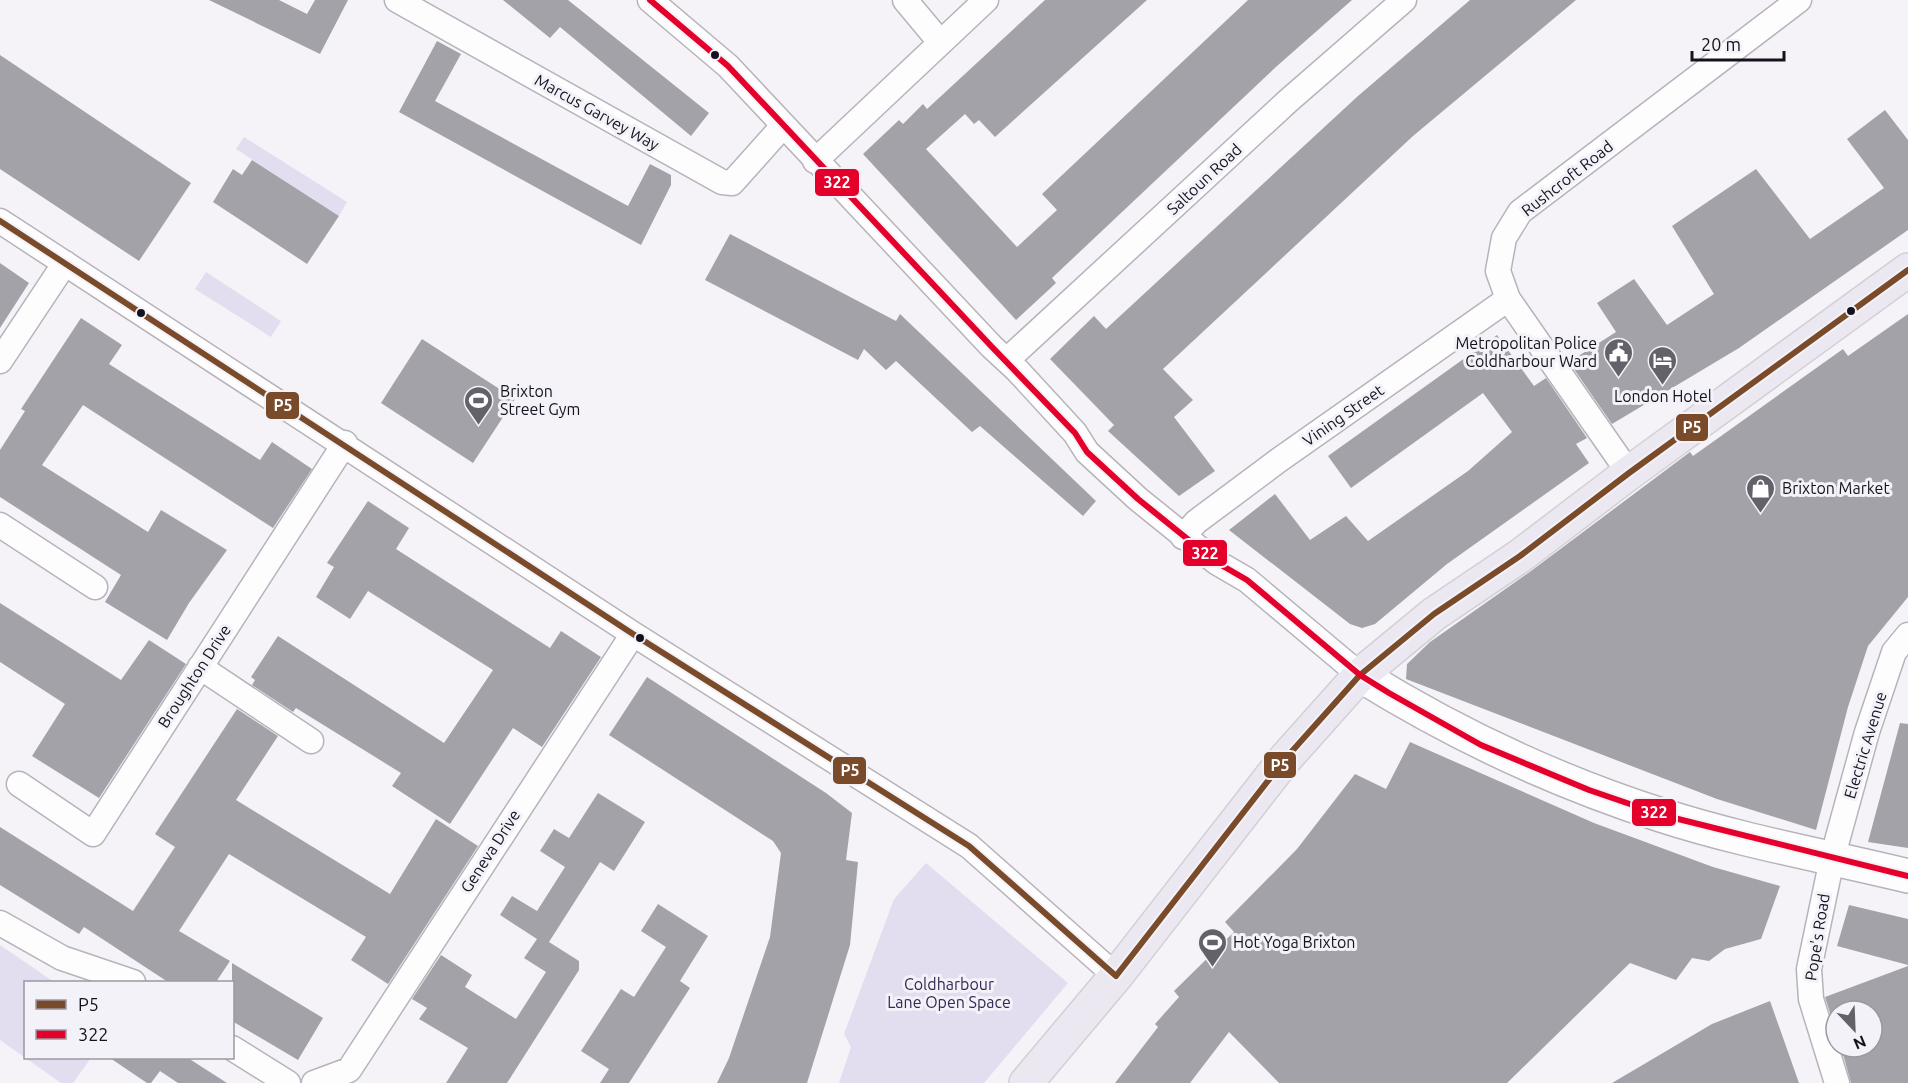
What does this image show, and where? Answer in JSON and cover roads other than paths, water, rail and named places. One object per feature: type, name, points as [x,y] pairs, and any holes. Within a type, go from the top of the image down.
[{"type":"main road","points":[[1026,1083],[1116,976],[1285,759],[1360,675],[1434,614],[1520,556],[1629,473],[1908,270]]},
{"type":"main road","points":[[1360,675],[1481,745],[1589,790],[1662,815],[1908,876]]},
{"type":"street","name":"Marcus Garvey Way","points":[[397,0],[722,182],[732,183],[782,127]]},
{"type":"street","points":[[650,0],[728,66],[782,127],[1075,433],[1087,452],[1183,537],[1216,562],[1247,580],[1360,675]]},
{"type":"street","points":[[905,0],[940,42]]},
{"type":"street","points":[[815,161],[986,0]]},
{"type":"street","name":"Saltoun Road","points":[[1007,360],[1288,101],[1404,0]]},
{"type":"street","name":"Rushcroft Road","points":[[1629,473],[1508,300],[1498,271],[1504,238],[1520,213],[1799,0]]},
{"type":"street","points":[[0,221],[345,443],[633,634],[969,846],[1116,976]]},
{"type":"street","points":[[0,361],[65,263]]},
{"type":"street","name":"Vining Street","points":[[1183,537],[1196,522],[1508,300]]},
{"type":"street","name":"Broughton Drive","points":[[19,784],[93,834],[345,443]]},
{"type":"street","points":[[0,525],[96,587]]},
{"type":"street","name":"Geneva Drive","points":[[314,1083],[349,1070],[633,634]]},
{"type":"street","name":"Electric Avenue","points":[[1832,859],[1867,732],[1894,652],[1908,635]]},
{"type":"street","points":[[200,666],[311,741]]},
{"type":"street","name":"Pope's Road","points":[[1832,859],[1808,981],[1816,1020],[1837,1083]]},
{"type":"street","points":[[0,923],[62,958],[130,981]]},
{"type":"street","points":[[234,1049],[288,1083]]},
{"type":"place","name":"Metropolitan Police Coldharbour Ward","points":[[1618,378]]},
{"type":"place","name":"London Hotel","points":[[1663,386]]},
{"type":"place","name":"Brixton Street Gym","points":[[479,426]]},
{"type":"place","name":"Brixton Market","points":[[1761,514]]},
{"type":"place","name":"Hot Yoga Brixton","points":[[1212,968]]},
{"type":"park label","name":"Coldharbour Lane Open Space","points":[[949,993]]}]
